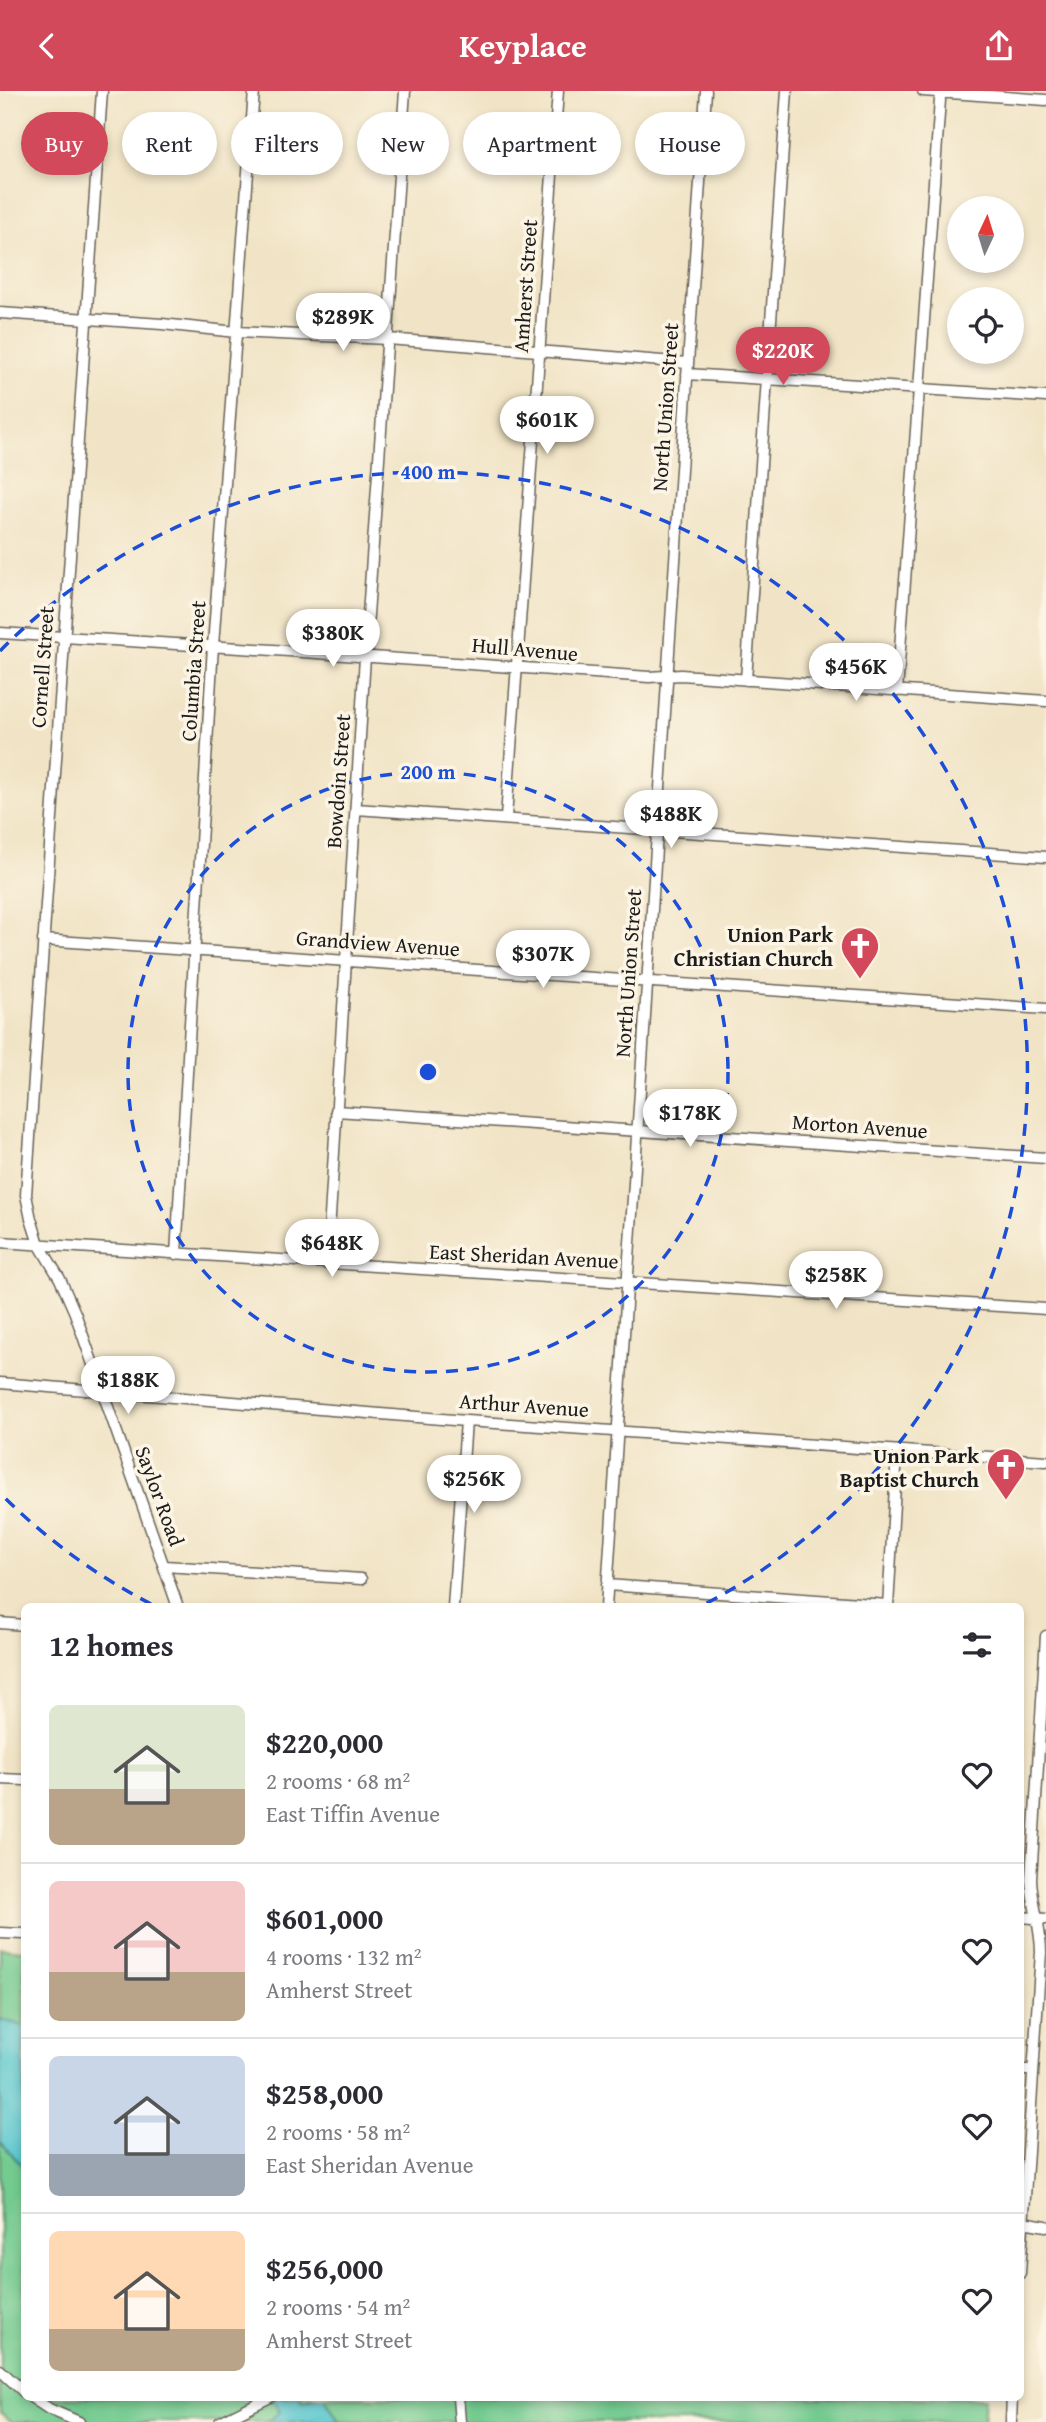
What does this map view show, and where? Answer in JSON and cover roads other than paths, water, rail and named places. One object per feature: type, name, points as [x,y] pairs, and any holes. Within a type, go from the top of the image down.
[{"type":"street","name":"Cornell Street","points":[[39,1244],[26,1195],[102,91]]},
{"type":"street","name":"Columbia Street","points":[[176,1254],[214,646],[254,91]]},
{"type":"street","name":"Bowdoin Street","points":[[327,1264],[365,657],[405,91]]},
{"type":"street","name":"Amherst Street","points":[[506,818],[558,91]]},
{"type":"street","name":"North Union Street","points":[[606,1603],[706,91]]},
{"type":"street","points":[[746,680],[787,91]]},
{"type":"street","points":[[923,91],[1046,100]]},
{"type":"street","points":[[897,691],[939,92]]},
{"type":"street","points":[[0,313],[236,332],[388,339],[687,363]]},
{"type":"street","points":[[687,374],[1046,397]]},
{"type":"street","name":"Hull Avenue","points":[[0,633],[649,677],[681,675],[1046,701]]},
{"type":"street","points":[[356,809],[1046,857]]},
{"type":"street","name":"Grandview Avenue","points":[[43,940],[1046,1009]]},
{"type":"street","name":"Morton Avenue","points":[[335,1111],[1046,1158]]},
{"type":"street","name":"East Sheridan Avenue","points":[[0,1242],[1046,1309]]},
{"type":"street","name":"Saylor Road","points":[[39,1244],[60,1279],[75,1313],[177,1603]]},
{"type":"street","name":"Arthur Avenue","points":[[0,1383],[466,1421],[1046,1461]]},
{"type":"street","points":[[453,1603],[466,1421]]},
{"type":"street","points":[[888,1603],[897,1452]]},
{"type":"street","points":[[165,1566],[361,1579]]},
{"type":"street","points":[[607,1585],[848,1603]]},
{"type":"street","points":[[0,1623],[21,1625]]},
{"type":"street","points":[[1024,2207],[1041,1952],[1041,1919],[1032,1900],[1032,1857],[1046,1636]]},
{"type":"street","points":[[0,1779],[21,1780]]},
{"type":"street","points":[[0,1933],[21,1934]]},
{"type":"street","points":[[1024,2070],[1033,2070]]},
{"type":"street","points":[[1024,2222],[1046,2226]]},
{"type":"street","points":[[0,2370],[21,2389]]},
{"type":"street","points":[[37,2401],[79,2422]]},
{"type":"street","points":[[220,2422],[263,2401]]},
{"type":"street","points":[[458,2401],[460,2422]]},
{"type":"street","points":[[1011,2422],[1012,2401]]},
{"type":"water","points":[[0,2019],[21,2025],[21,2165],[0,2141]]},
{"type":"water","points":[[274,2401],[327,2401],[339,2422],[267,2422],[280,2412]]},
{"type":"place","name":"Union Park Christian Church","points":[[860,980]]},
{"type":"place","name":"Union Park Baptist Church","points":[[1006,1501]]}]
